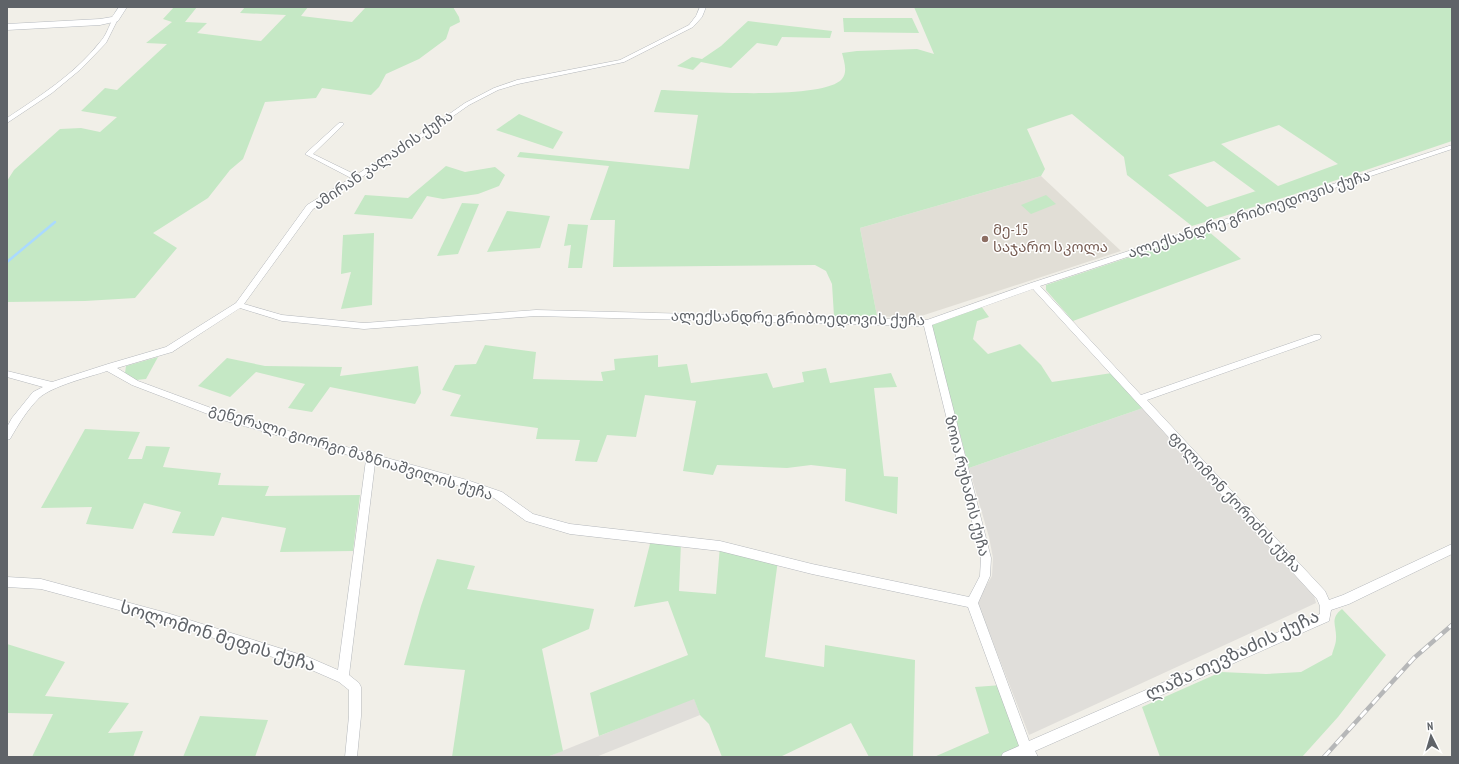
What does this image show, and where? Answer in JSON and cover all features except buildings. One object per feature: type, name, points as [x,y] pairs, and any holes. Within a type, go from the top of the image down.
[{"type":"street","points":[[7,121],[50,92],[79,68],[104,42],[115,19],[123,7]]},
{"type":"street","name":"ამირან კალაძის ქუჩა","points":[[7,436],[15,421],[36,396],[52,386],[108,367],[169,350],[239,305],[310,207],[473,101],[496,89],[517,82],[622,61],[675,36],[691,26],[699,17],[703,7]]},
{"type":"street","points":[[7,27],[88,23],[115,19]]},
{"type":"street","points":[[341,124],[308,154],[355,177]]},
{"type":"street","name":"ალექსანდრე გრიბოედოვის ქუჩა","points":[[239,305],[282,318],[364,326],[536,312],[927,323],[1034,285],[1452,147]]},
{"type":"street","name":"ფილიმონ ქორიძის ქუჩა","points":[[1034,285],[1321,595],[1326,606]]},
{"type":"street","name":"ზოია რუხაძის ქუჩა","points":[[927,323],[986,558],[985,576],[972,603]]},
{"type":"street","points":[[1140,399],[1317,337]]},
{"type":"street","name":"გენერალი გიორგი მაზნიაშვილის ქუჩა","points":[[108,367],[135,383],[229,418],[467,484],[498,495],[530,518],[570,529],[720,546],[812,569],[972,603]]},
{"type":"street","points":[[7,374],[52,386]]},
{"type":"street","points":[[343,678],[371,457]]},
{"type":"street","name":"ლაშა თევზაძის ქუჩა","points":[[1007,757],[1029,753],[1325,616],[1326,606],[1345,600],[1452,549]]},
{"type":"street","name":"სოლომონ მეფის ქუჩა","points":[[7,582],[41,584],[167,618],[308,663],[343,678],[355,687],[356,716],[351,757]]},
{"type":"street","points":[[972,603],[1029,753]]},
{"type":"shaded area","name":"მე-15 საჯარო სკოლა","points":[[1041,176],[1121,251],[915,318],[877,316],[860,228]]},
{"type":"shaded area","points":[[1143,408],[1314,595],[1316,603],[1029,735],[977,601],[992,576],[993,558],[989,537],[969,468]]},
{"type":"shaded area","points":[[694,698],[700,715],[596,757],[547,757]]},
{"type":"green space","points":[[174,7],[197,7],[185,22],[207,23],[197,33],[261,41],[286,15],[240,13],[245,7],[308,7],[301,16],[352,22],[365,8],[363,7],[453,7],[459,17],[460,22],[450,27],[446,39],[419,59],[386,74],[379,87],[371,95],[322,88],[316,98],[265,102],[243,159],[230,170],[208,198],[153,233],[177,248],[135,298],[85,301],[7,302],[7,181],[14,170],[60,129],[81,128],[100,132],[117,117],[81,111],[105,88],[117,90],[167,44],[146,43],[172,22],[163,19]]},
{"type":"green space","points":[[914,7],[1452,7],[1452,141],[1292,195],[1192,226],[1127,175],[1124,157],[1072,114],[1027,129],[1045,169],[1041,176],[860,228],[877,316],[834,316],[832,284],[826,271],[815,265],[613,267],[615,220],[590,220],[609,166],[517,157],[520,152],[689,169],[698,115],[654,112],[661,90],[756,93],[810,90],[830,86],[842,79],[845,70],[842,53],[917,49],[934,54]],"holes":[[[1279,125],[1338,164],[1278,186],[1221,144]],[[1214,161],[1255,191],[1256,191],[1207,207],[1168,175]]]},
{"type":"green space","points":[[843,18],[912,18],[919,33],[844,32]]},
{"type":"green space","points":[[748,21],[832,31],[830,38],[782,37],[777,46],[757,43],[731,68],[701,62],[693,70],[677,66],[692,57],[702,59],[721,46]]},
{"type":"green space","points":[[519,114],[563,132],[553,149],[496,130]]},
{"type":"green space","points":[[446,166],[465,172],[495,167],[505,175],[499,186],[478,194],[443,199],[427,196],[412,219],[354,214],[365,195],[408,198]]},
{"type":"green space","points":[[1046,195],[1056,204],[1031,214],[1021,205]]},
{"type":"green space","points":[[462,203],[479,204],[458,254],[437,256]]},
{"type":"green space","points":[[507,211],[550,216],[540,248],[487,252]]},
{"type":"green space","points":[[568,224],[588,225],[582,268],[568,268],[571,245],[564,246]]},
{"type":"green space","points":[[1208,231],[1241,259],[1073,321],[1046,290],[1046,285]]},
{"type":"green space","points":[[374,233],[372,305],[341,309],[351,272],[341,274],[343,235]]},
{"type":"green space","points":[[981,306],[989,317],[977,321],[973,339],[988,354],[1020,344],[1041,365],[1052,382],[1112,373],[1143,408],[969,468],[931,325]]},
{"type":"green space","points":[[485,345],[536,352],[533,379],[603,381],[601,372],[615,370],[614,359],[658,355],[658,367],[687,364],[691,383],[767,373],[773,388],[804,382],[802,372],[826,368],[830,383],[891,373],[897,387],[874,388],[884,476],[898,477],[897,514],[845,501],[846,469],[811,465],[787,468],[717,465],[713,475],[683,471],[696,401],[645,395],[636,437],[607,435],[597,462],[575,461],[580,440],[536,439],[538,428],[450,416],[461,395],[442,390],[455,365],[476,364]]},
{"type":"green space","points":[[158,357],[146,379],[136,380],[125,373],[126,366]]},
{"type":"green space","points":[[227,358],[265,366],[342,367],[340,376],[418,366],[421,393],[415,404],[330,387],[312,412],[288,408],[305,384],[256,372],[230,397],[198,386]]},
{"type":"green space","points":[[85,429],[140,432],[128,459],[142,459],[146,446],[170,447],[163,467],[221,473],[218,485],[269,486],[265,496],[360,495],[353,551],[280,552],[286,528],[222,517],[214,536],[172,533],[181,512],[144,503],[133,529],[86,524],[92,507],[41,508]]},
{"type":"green space","points":[[651,540],[681,543],[679,591],[716,594],[720,546],[778,560],[765,657],[824,667],[825,645],[915,660],[913,757],[869,757],[851,723],[780,757],[722,757],[709,724],[700,715],[694,699],[599,736],[590,693],[688,655],[668,601],[634,607]]},
{"type":"green space","points":[[437,559],[475,566],[467,589],[594,609],[589,629],[542,649],[563,751],[547,757],[452,757],[465,670],[404,665],[421,606]]},
{"type":"green space","points":[[1342,609],[1386,655],[1338,717],[1302,757],[1160,757],[1142,707],[1221,672],[1266,674],[1301,672],[1332,655],[1336,641],[1334,623],[1336,616]]},
{"type":"green space","points":[[7,644],[65,662],[45,696],[129,703],[108,733],[143,731],[133,757],[32,757],[53,714],[7,713]]},
{"type":"green space","points":[[1002,685],[1026,749],[1007,757],[934,757],[989,733],[975,687]]},
{"type":"green space","points":[[200,716],[268,720],[255,757],[183,757]]},
{"type":"waterway","points":[[7,262],[55,222]]},
{"type":"railway","points":[[1324,757],[1414,658],[1452,625]]},
{"type":"place","name":"მე-15 საჯარო სკოლა","points":[[985,239]]}]
